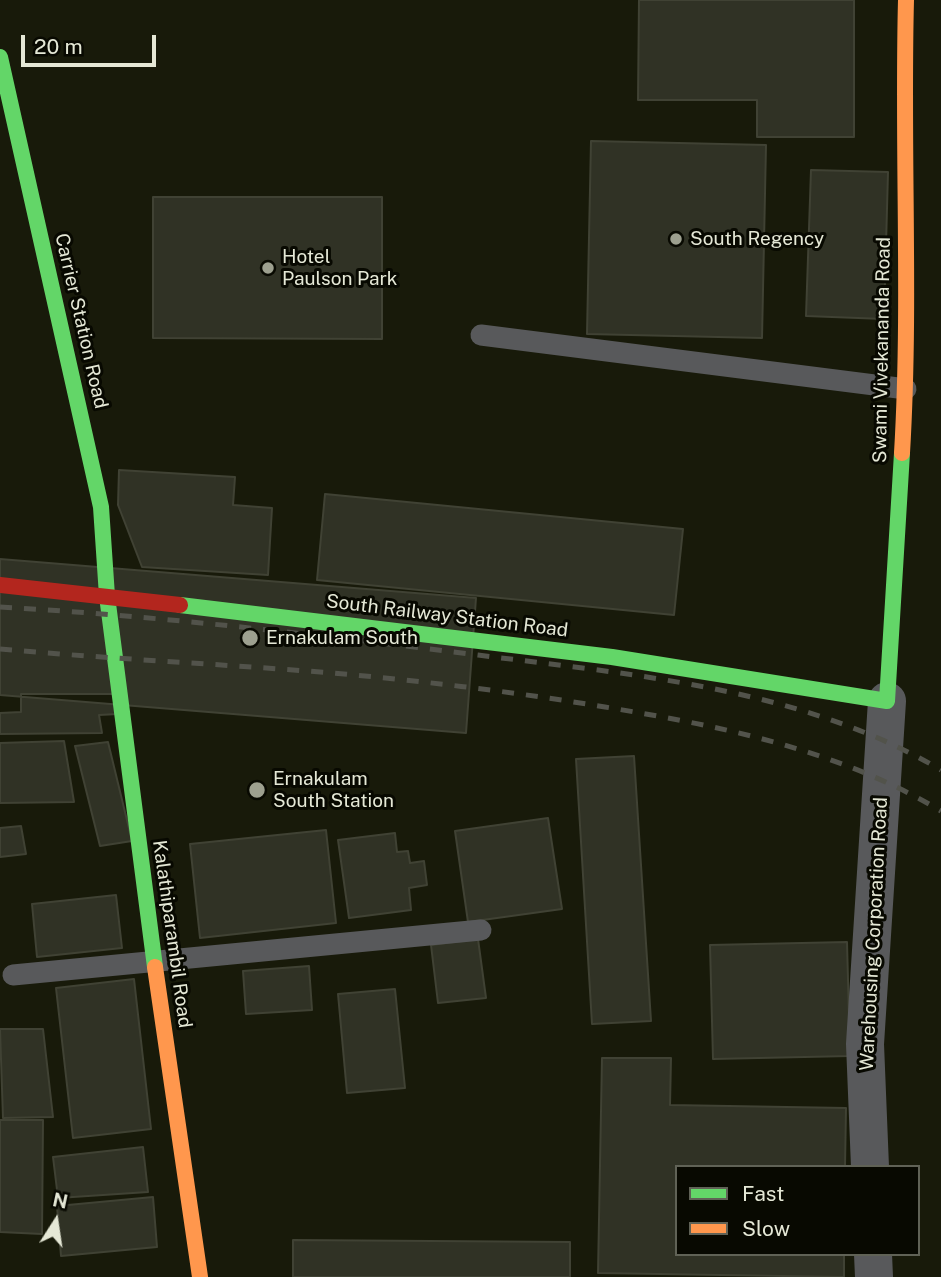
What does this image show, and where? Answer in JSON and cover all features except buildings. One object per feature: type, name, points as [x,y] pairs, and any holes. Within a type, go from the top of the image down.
[{"type":"street","name":"Swami Vivekananda Road","points":[[887,701],[906,389],[906,0]]},
{"type":"street","name":"Carrier Station Road","points":[[0,57],[101,507],[107,596]]},
{"type":"street","name":"South Railway Station Road","points":[[0,585],[612,657],[887,701]]},
{"type":"street","name":"Kalathiparambil Road","points":[[107,596],[154,962],[200,1277]]},
{"type":"street","name":"Warehousing Corporation Road","points":[[870,1165],[865,1044],[887,701]]},
{"type":"street","points":[[873,1256],[874,1277]]},
{"type":"lane","points":[[481,335],[906,389]]},
{"type":"lane","points":[[13,975],[481,930]]},
{"type":"railway","points":[[0,607],[239,627],[597,670],[716,689],[832,720],[888,742],[941,770]]},
{"type":"railway","points":[[0,649],[400,680],[537,696],[649,714],[735,732],[820,756],[902,790],[941,811]]},
{"type":"traffic: fast","points":[[0,57],[101,507],[107,596],[155,967]]},
{"type":"traffic: fast","points":[[180,605],[612,657],[887,701],[902,453]]},
{"type":"traffic: slow","points":[[902,453],[906,340],[906,0]]},
{"type":"traffic: slow","points":[[155,967],[200,1277]]},
{"type":"traffic: jam","points":[[0,585],[180,605]]},
{"type":"place","name":"South Regency","points":[[676,239]]},
{"type":"place","name":"Hotel Paulson Park","points":[[268,268]]},
{"type":"place","name":"Ernakulam South","points":[[250,638]]},
{"type":"place","name":"Ernakulam South Station","points":[[257,790]]}]
